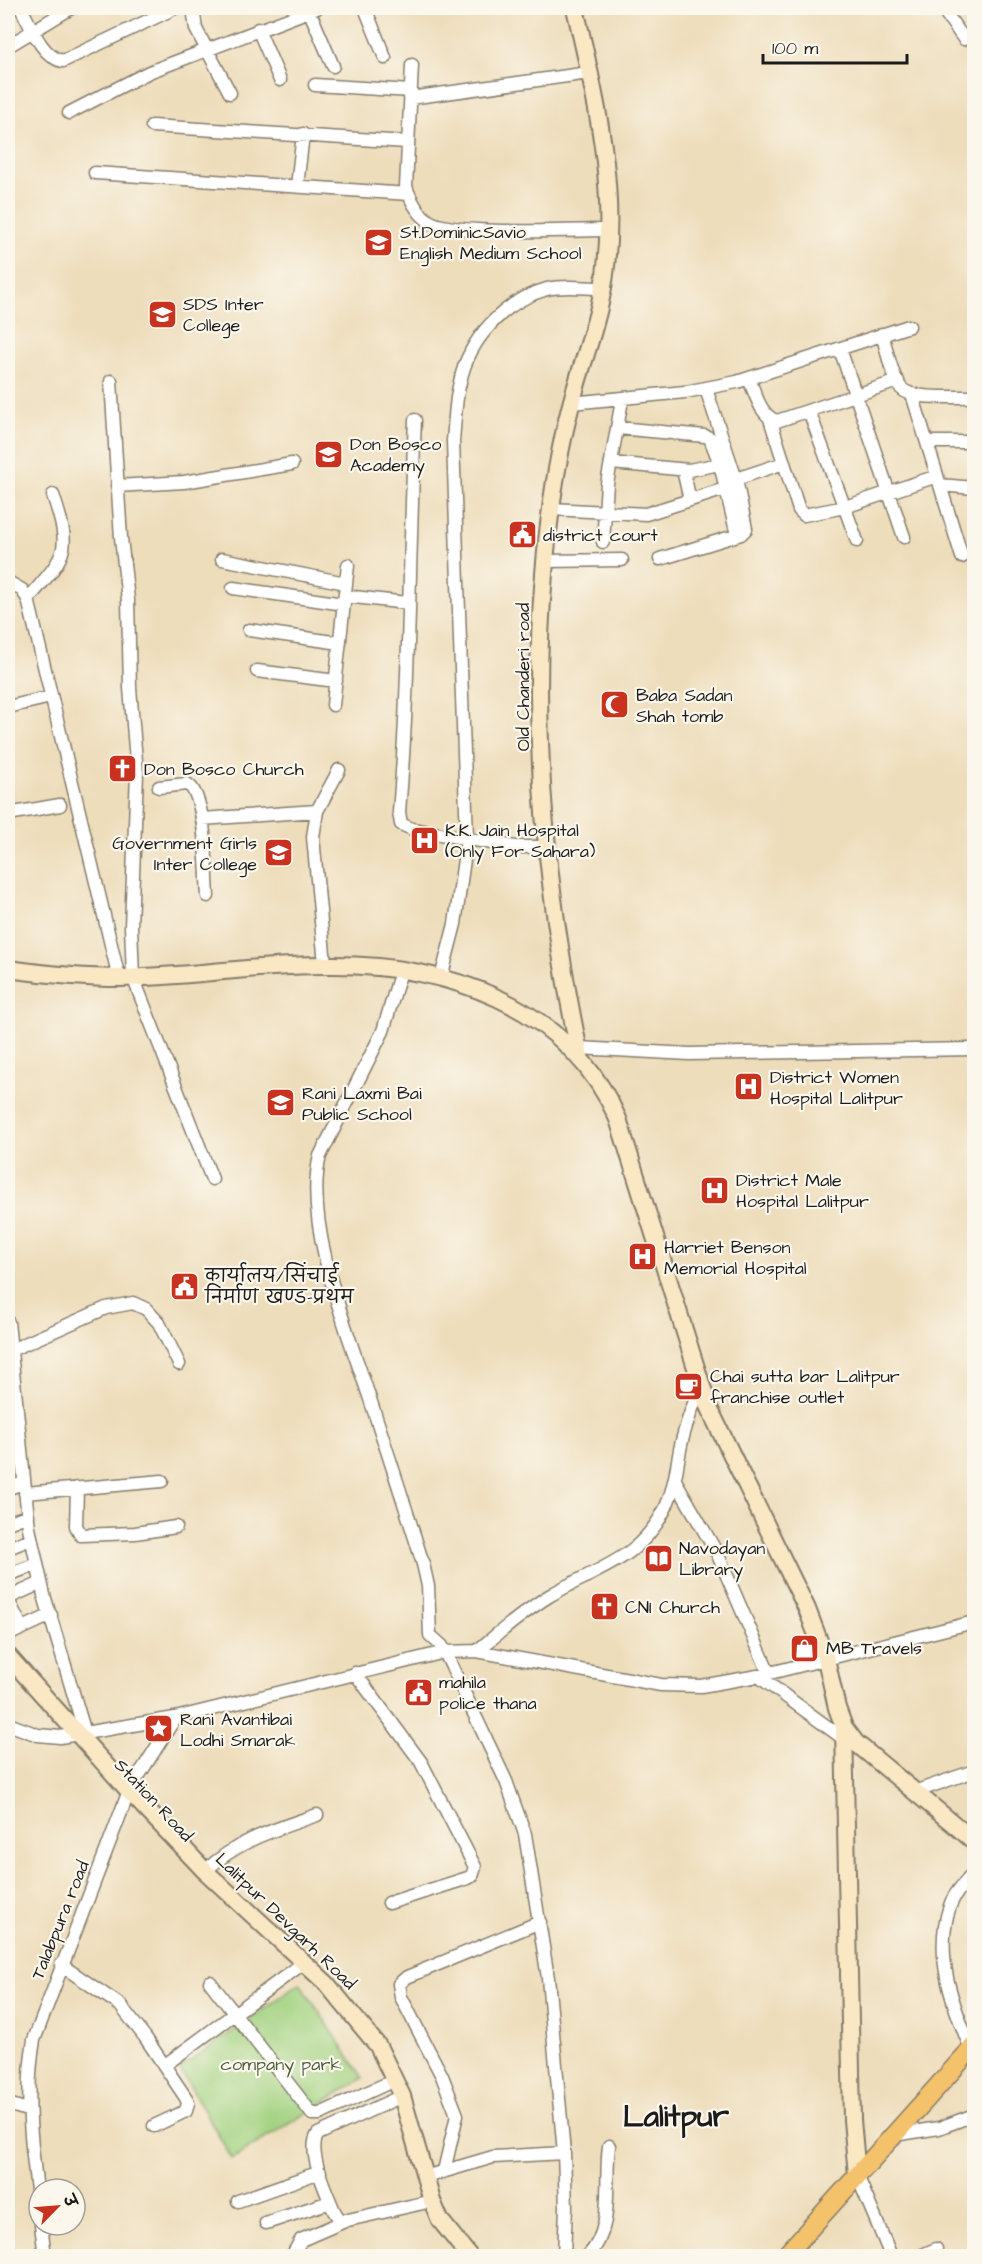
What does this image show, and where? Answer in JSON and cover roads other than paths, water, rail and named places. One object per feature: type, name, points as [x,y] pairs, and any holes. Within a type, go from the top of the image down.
[{"type":"main road","points":[[785,2256],[973,2048]]},
{"type":"street","points":[[21,8],[51,56],[63,61],[175,8]]},
{"type":"street","points":[[8,46],[71,8]]},
{"type":"street","points":[[193,8],[196,29],[230,93]]},
{"type":"street","points":[[365,8],[385,58]]},
{"type":"street","name":"Old Chanderi road","points":[[575,8],[607,166],[607,230],[601,295],[571,403],[551,510],[545,561],[540,651],[548,847],[560,947],[579,1052]]},
{"type":"street","points":[[942,8],[964,39]]},
{"type":"street","points":[[69,113],[129,81],[258,29],[287,13],[313,9],[333,66]]},
{"type":"street","points":[[258,29],[280,80]]},
{"type":"street","points":[[412,65],[406,181],[409,194],[419,213],[429,222],[444,227],[607,230]]},
{"type":"street","points":[[315,85],[410,94],[589,72]]},
{"type":"street","points":[[152,126],[407,142]]},
{"type":"street","points":[[297,186],[303,134]]},
{"type":"street","points":[[95,173],[409,194]]},
{"type":"street","points":[[441,978],[455,924],[467,838],[453,441],[459,383],[466,360],[483,333],[513,304],[549,289],[601,295]]},
{"type":"street","points":[[571,403],[622,400],[706,389],[749,379],[909,326]]},
{"type":"street","points":[[882,334],[898,381],[905,392],[975,397]]},
{"type":"street","points":[[840,349],[904,537]]},
{"type":"street","points":[[749,379],[770,419],[801,514],[811,515],[845,507],[939,481],[975,488]]},
{"type":"street","points":[[111,381],[117,486],[128,600],[130,687],[137,773],[131,926],[126,977]]},
{"type":"street","points":[[770,419],[777,421],[898,381]]},
{"type":"street","points":[[706,389],[725,463],[726,489],[737,536]]},
{"type":"street","points":[[912,394],[962,557]]},
{"type":"street","points":[[603,542],[611,463],[622,400]]},
{"type":"street","points":[[809,411],[857,541]]},
{"type":"street","points":[[416,420],[407,603],[405,736],[399,819],[405,828],[515,847],[548,847]]},
{"type":"street","points":[[618,428],[708,436],[736,479],[746,526],[745,532],[660,559]]},
{"type":"street","points":[[927,441],[975,442]]},
{"type":"street","points":[[611,463],[683,470],[725,463]]},
{"type":"street","points":[[736,479],[784,463]]},
{"type":"street","points":[[117,486],[184,482],[292,464]]},
{"type":"street","points":[[683,470],[690,500]]},
{"type":"street","points":[[551,510],[646,514],[726,489]]},
{"type":"street","points":[[28,600],[62,556],[66,543],[53,495]]},
{"type":"street","points":[[222,559],[346,583]]},
{"type":"street","points":[[545,561],[622,560]]},
{"type":"street","points":[[333,705],[348,564]]},
{"type":"street","points":[[8,582],[22,590],[28,600],[51,697],[126,977],[212,1179]]},
{"type":"street","points":[[233,588],[344,600],[407,603]]},
{"type":"street","points":[[249,630],[340,643]]},
{"type":"street","points":[[257,671],[336,681]]},
{"type":"street","points":[[8,707],[51,697]]},
{"type":"street","points":[[325,964],[313,837],[317,811],[339,770]]},
{"type":"street","points":[[159,787],[179,784],[193,787],[199,801],[202,819],[208,896]]},
{"type":"street","points":[[8,814],[60,805]]},
{"type":"street","points":[[202,819],[317,811]]},
{"type":"street","points":[[8,969],[48,975],[126,977],[325,964],[408,972],[441,978],[481,990],[522,1011],[579,1052],[608,1096],[618,1119],[701,1385],[732,1459],[807,1609],[826,1659],[844,1733],[852,2120],[857,2175],[891,2256]]},
{"type":"street","points":[[408,972],[383,1031],[322,1150],[316,1172],[316,1190],[327,1262],[423,1564],[438,1643],[516,1804],[525,1834],[540,1922],[564,2153],[566,2207],[564,2256]]},
{"type":"street","points":[[579,1052],[689,1054],[975,1049]]},
{"type":"street","points":[[10,1350],[106,1308],[133,1303],[146,1310],[159,1323],[179,1364]]},
{"type":"street","points":[[8,1322],[13,1419],[20,1446],[31,1539],[51,1615],[77,1734]]},
{"type":"street","points":[[477,1651],[533,1607],[634,1551],[652,1531],[676,1482],[686,1424],[701,1385]]},
{"type":"street","points":[[8,1452],[20,1446]]},
{"type":"street","points":[[8,1488],[77,1488],[162,1481]]},
{"type":"street","points":[[676,1482],[718,1555],[764,1674],[844,1733],[975,1841]]},
{"type":"street","points":[[77,1488],[76,1526],[81,1535],[176,1527]]},
{"type":"street","points":[[8,1523],[28,1515]]},
{"type":"street","points":[[8,1548],[31,1539]]},
{"type":"street","points":[[8,1575],[37,1564]]},
{"type":"street","points":[[41,1583],[8,1599],[17,1630],[51,1615]]},
{"type":"street","points":[[8,1724],[50,1737],[176,1718],[355,1673],[438,1643],[675,1687],[701,1686],[764,1674],[975,1622]]},
{"type":"street","name":"Lalitpur Devgarh Road","points":[[8,1656],[77,1734],[127,1796],[205,1871],[306,1962],[351,2011],[378,2046],[424,2177],[429,2202],[469,2256]]},
{"type":"street","points":[[8,1668],[77,1734]]},
{"type":"street","points":[[355,1673],[421,1762],[475,1867],[472,1876],[468,1878],[388,1903]]},
{"type":"street","name":"Talabpura road","points":[[35,2177],[27,2110],[28,2072],[34,2040],[127,1796],[176,1718]]},
{"type":"street","points":[[914,1792],[975,1770]]},
{"type":"street","name":"Station Road","points":[[127,1796],[207,1885],[298,1967],[362,2038],[394,2093],[409,2158],[437,2226],[458,2256]]},
{"type":"street","points":[[205,1871],[226,1852],[317,1815]]},
{"type":"street","points":[[973,2048],[955,2009],[945,1955],[950,1906],[955,1895],[975,1873]]},
{"type":"street","points":[[444,2170],[458,2115],[442,2076],[401,1997],[399,1984],[407,1977],[540,1922]]},
{"type":"street","points":[[62,1965],[120,2005],[165,2065],[186,2098],[188,2107],[180,2114],[154,2126]]},
{"type":"street","points":[[165,2065],[298,1967]]},
{"type":"street","points":[[210,1982],[312,2114],[320,2114],[394,2093]]},
{"type":"street","points":[[348,2220],[339,2219],[330,2202],[313,2153],[314,2140],[318,2134],[394,2093]]},
{"type":"street","points":[[8,2104],[27,2110]]},
{"type":"street","points":[[894,2135],[939,2128],[975,2115]]},
{"type":"street","points":[[588,2256],[601,2239],[605,2226],[605,2171],[609,2146]]},
{"type":"street","points":[[424,2177],[493,2157],[564,2153]]},
{"type":"street","points":[[238,2201],[320,2172]]},
{"type":"street","points":[[266,2223],[330,2202]]},
{"type":"street","points":[[292,2256],[294,2248],[301,2240],[348,2220],[429,2202]]},
{"type":"street","points":[[43,2237],[45,2256]]},
{"type":"street","points":[[920,2256],[936,2249]]},
{"type":"place","name":"St.DominicSavio English Medium School","points":[[379,242]]},
{"type":"place","name":"SDS Inter College","points":[[162,314]]},
{"type":"place","name":"Don Bosco Academy","points":[[329,454]]},
{"type":"place","name":"district court","points":[[522,535]]},
{"type":"place","name":"Baba Sadan Shah tomb","points":[[615,705]]},
{"type":"place","name":"Don Bosco Church","points":[[123,769]]},
{"type":"place","name":"K.K. Jain Hospital (Only For Sahara)","points":[[424,840]]},
{"type":"place","name":"Government Girls Inter College","points":[[278,853]]},
{"type":"place","name":"District Women Hospital Lalitpur","points":[[749,1087]]},
{"type":"place","name":"Rani Laxmi Bai Public School","points":[[281,1103]]},
{"type":"place","name":"District Male Hospital Lalitpur","points":[[715,1190]]},
{"type":"place","name":"Harriet Benson Memorial Hospital","points":[[643,1257]]},
{"type":"place","name":"कार्यालय/सिंचाई निर्माण खण्ड-प्रथम","points":[[184,1286]]},
{"type":"place","name":"Chai sutta bar Lalitpur franchise outlet","points":[[689,1386]]},
{"type":"place","name":"Navodayan Library","points":[[658,1558]]},
{"type":"place","name":"CNI Church","points":[[604,1607]]},
{"type":"place","name":"MB Travels","points":[[805,1648]]},
{"type":"place","name":"mahila police thana","points":[[418,1692]]},
{"type":"place","name":"Rani Avantibai Lodhi Smarak","points":[[159,1729]]},
{"type":"district","name":"Lalitpur","points":[[676,2116]]},
{"type":"park label","name":"company park","points":[[281,2064]]}]
